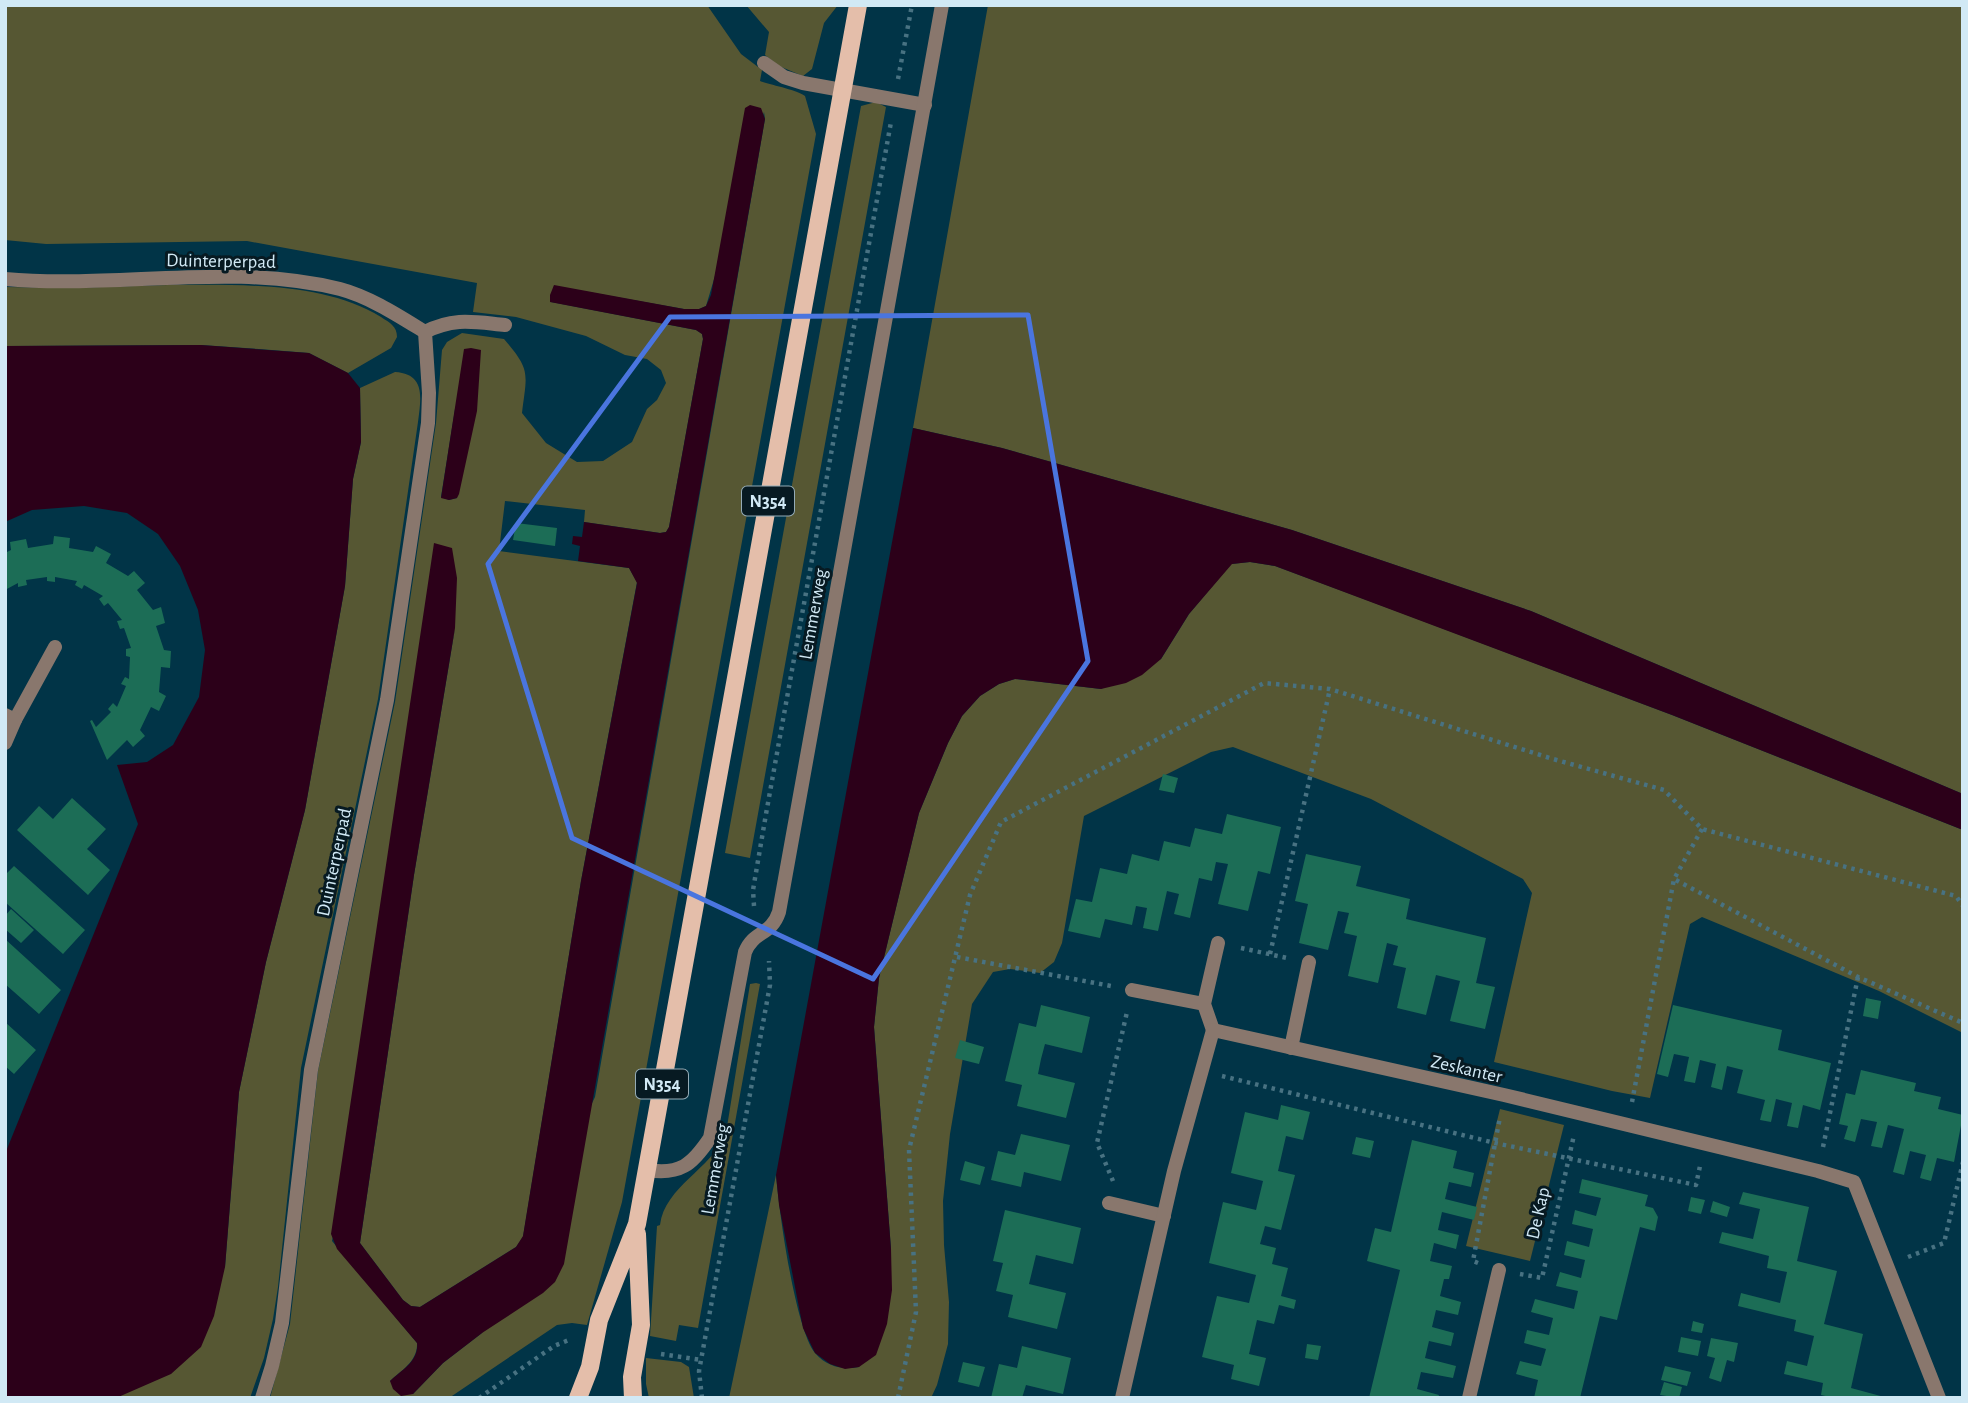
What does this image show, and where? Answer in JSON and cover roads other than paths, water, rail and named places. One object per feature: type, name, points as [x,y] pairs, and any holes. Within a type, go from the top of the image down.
[{"type":"main road","name":"N354","points":[[578,1398],[590,1367],[599,1320],[637,1224],[858,5]]},
{"type":"main road","name":"N354","points":[[633,1398],[632,1377],[640,1325],[637,1224]]},
{"type":"street","name":"Lemmerweg","points":[[647,1170],[666,1173],[679,1169],[697,1156],[710,1138],[745,952],[754,937],[772,927],[779,912],[942,5]]},
{"type":"street","points":[[764,63],[793,80],[925,105]]},
{"type":"street","name":"Duinterperpad","points":[[5,279],[70,281],[227,277],[289,281],[342,290],[390,311],[425,332],[428,423],[395,654],[311,1070],[287,1288],[272,1366],[262,1398]]},
{"type":"street","points":[[425,332],[436,326],[459,321],[505,325]]},
{"type":"street","points":[[5,743],[10,718],[55,648]]},
{"type":"street","points":[[1122,1398],[1164,1216],[1213,1030],[1204,1004],[1218,943]]},
{"type":"street","points":[[1291,1048],[1308,962]]},
{"type":"street","points":[[1132,990],[1204,1004]]},
{"type":"street","name":"Zeskanter","points":[[1213,1030],[1579,1113],[1854,1182],[1939,1398]]},
{"type":"street","points":[[1109,1203],[1164,1216]]},
{"type":"street","points":[[1469,1398],[1499,1270]]}]
